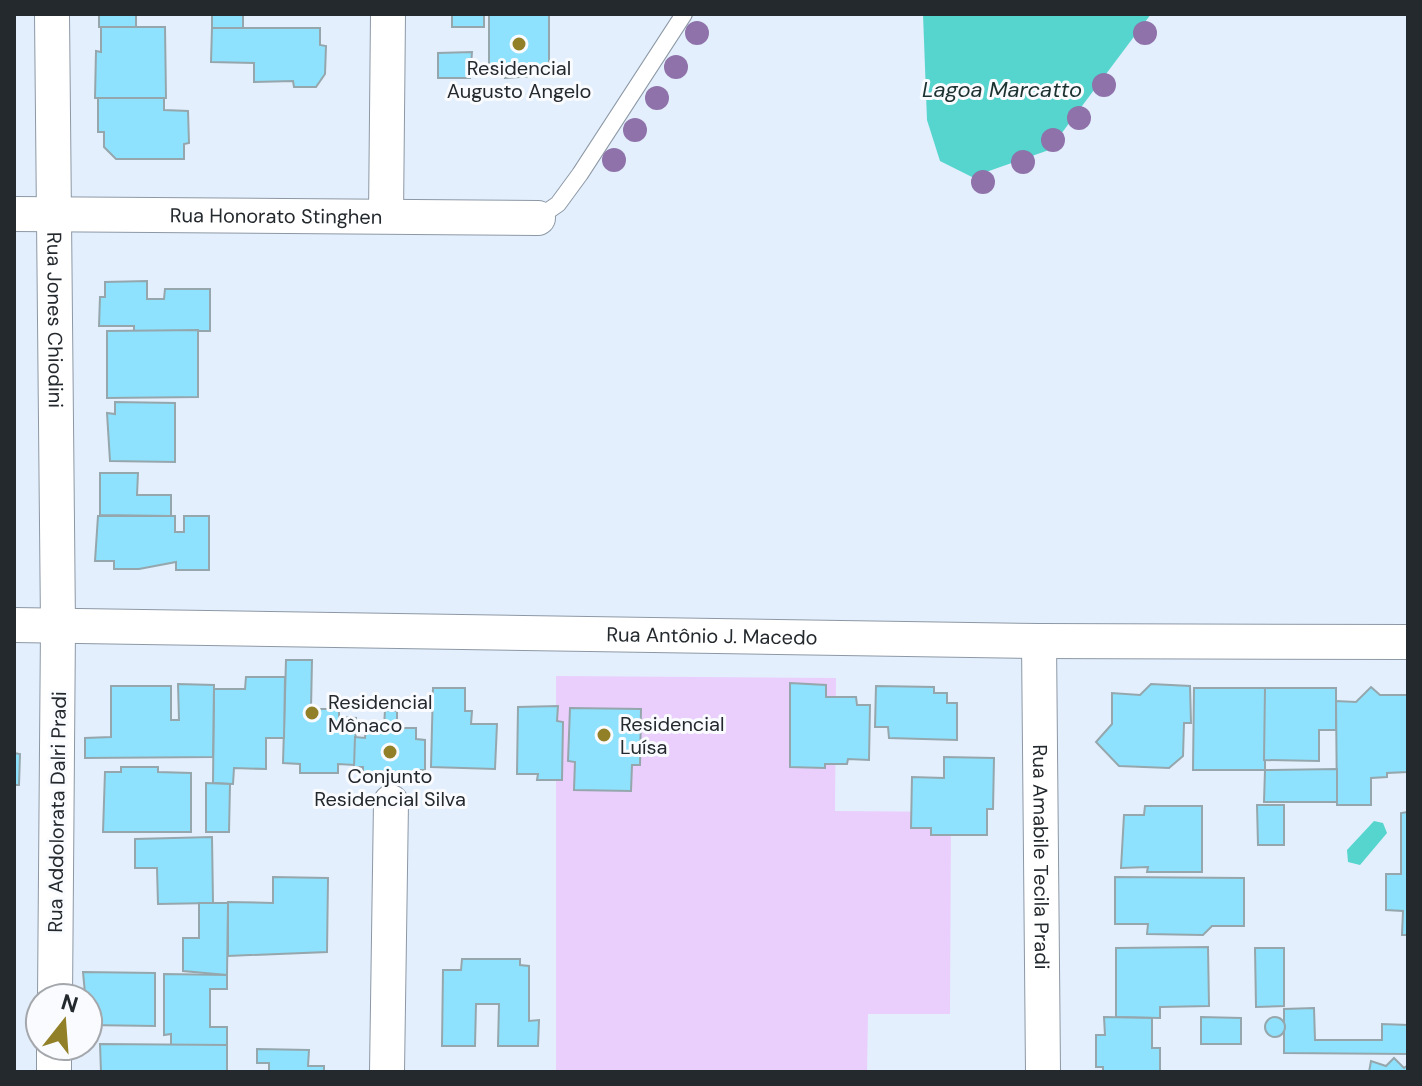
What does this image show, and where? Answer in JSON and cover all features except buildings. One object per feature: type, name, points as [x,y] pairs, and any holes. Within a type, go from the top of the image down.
[{"type":"street","name":"Rua Jones Chiodini","points":[[52,14],[58,626]]},
{"type":"street","points":[[386,216],[388,14]]},
{"type":"street","name":"Rua Honorato Stinghen","points":[[14,214],[538,218]]},
{"type":"street","name":"Rua Antônio J. Macedo","points":[[14,625],[1039,641],[1408,642]]},
{"type":"street","name":"Rua Addolorata Dalri Pradi","points":[[55,982],[58,626]]},
{"type":"street","name":"Rua Amabile Tecila Pradi","points":[[1039,641],[1043,1072]]},
{"type":"street","points":[[387,1072],[391,802]]},
{"type":"lane","points":[[538,218],[558,204],[580,174],[684,14]]},
{"type":"shaded area","points":[[556,676],[836,678],[835,811],[951,812],[950,1014],[868,1014],[867,1072],[556,1072]]},
{"type":"water","name":"Lagoa Marcatto","points":[[923,14],[1151,14],[1049,150],[972,177],[940,161],[927,120]]},
{"type":"water","points":[[1374,821],[1383,823],[1387,833],[1360,865],[1348,862],[1347,850]]},
{"type":"place","name":"Residencial Augusto Angelo","points":[[519,44]]},
{"type":"place","name":"Residencial Mônaco","points":[[312,713]]},
{"type":"place","name":"Residencial Luísa","points":[[604,735]]},
{"type":"place","name":"Conjunto Residencial Silva","points":[[390,752]]}]
